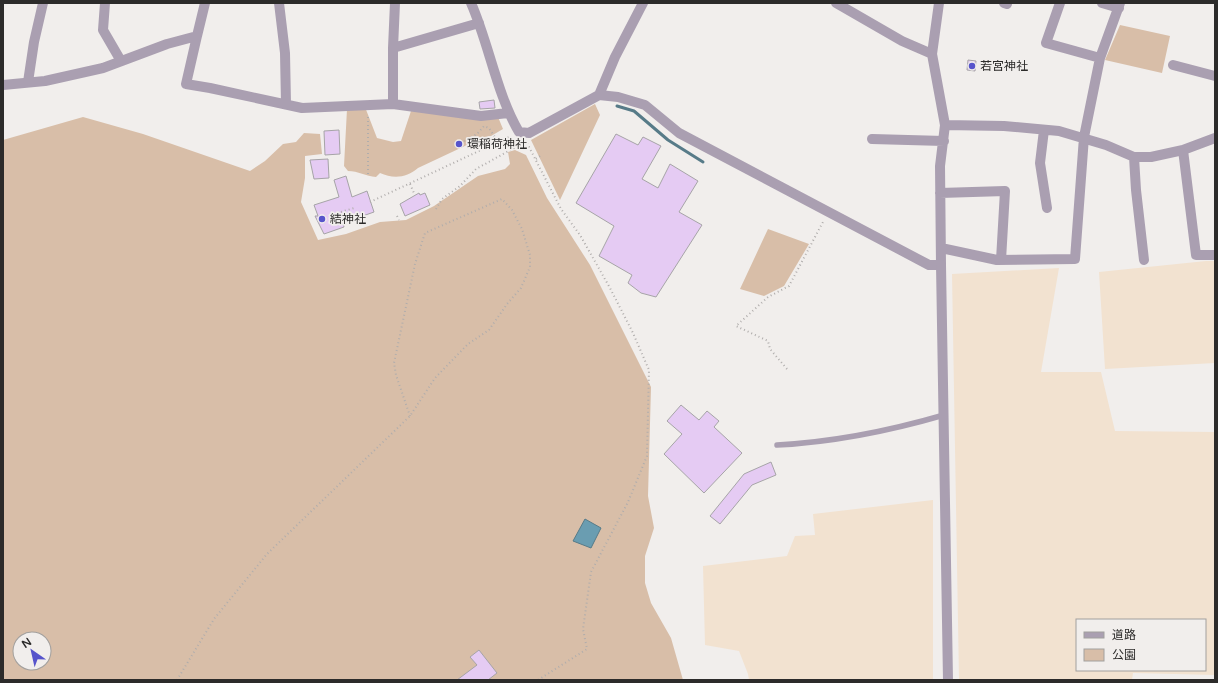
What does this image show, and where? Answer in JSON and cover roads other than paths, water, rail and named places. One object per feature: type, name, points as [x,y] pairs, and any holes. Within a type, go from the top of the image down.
[{"type":"street","points":[[28,82],[34,42],[43,3]]},
{"type":"street","points":[[105,3],[103,30],[121,61]]},
{"type":"street","points":[[205,3],[196,36],[186,84],[302,108],[393,104],[481,116],[508,113]]},
{"type":"street","points":[[279,3],[285,54],[286,104]]},
{"type":"street","points":[[393,104],[395,3]]},
{"type":"street","points":[[471,3],[479,23],[508,113],[519,132],[529,132],[599,95],[618,98],[644,106],[679,133],[929,264],[941,265]]},
{"type":"street","points":[[599,95],[615,57],[643,3]]},
{"type":"street","points":[[836,3],[902,41],[932,54]]},
{"type":"street","points":[[939,3],[932,54],[945,125],[940,166],[940,193],[948,680]]},
{"type":"street","points":[[1060,3],[1046,43],[1100,58]]},
{"type":"street","points":[[941,248],[1001,260],[1075,259],[1084,137],[1100,58],[1120,6],[1102,3]]},
{"type":"street","points":[[393,48],[479,23]]},
{"type":"street","points":[[3,85],[28,82],[102,68],[166,44],[196,36]]},
{"type":"street","points":[[1173,65],[1215,76]]},
{"type":"street","points":[[945,125],[1004,126],[1059,131],[1084,137],[1134,157],[1151,157],[1183,150],[1215,138]]},
{"type":"street","points":[[1044,130],[1040,163],[1047,208]]},
{"type":"street","points":[[872,139],[944,141]]},
{"type":"street","points":[[1183,150],[1196,255],[1215,255]]},
{"type":"street","points":[[1134,157],[1144,260]]},
{"type":"street","points":[[940,193],[1004,191],[1001,260]]},
{"type":"lane","points":[[777,445],[817,443],[866,435],[944,415]]},
{"type":"water","points":[[585,519],[601,528],[591,548],[573,541]]},
{"type":"waterway","points":[[617,106],[634,111],[668,140],[703,162]]},
{"type":"place","name":"若宮神社","points":[[972,66]]},
{"type":"place","name":"環稲荷神社","points":[[459,144]]},
{"type":"place","name":"結神社","points":[[322,219]]}]
